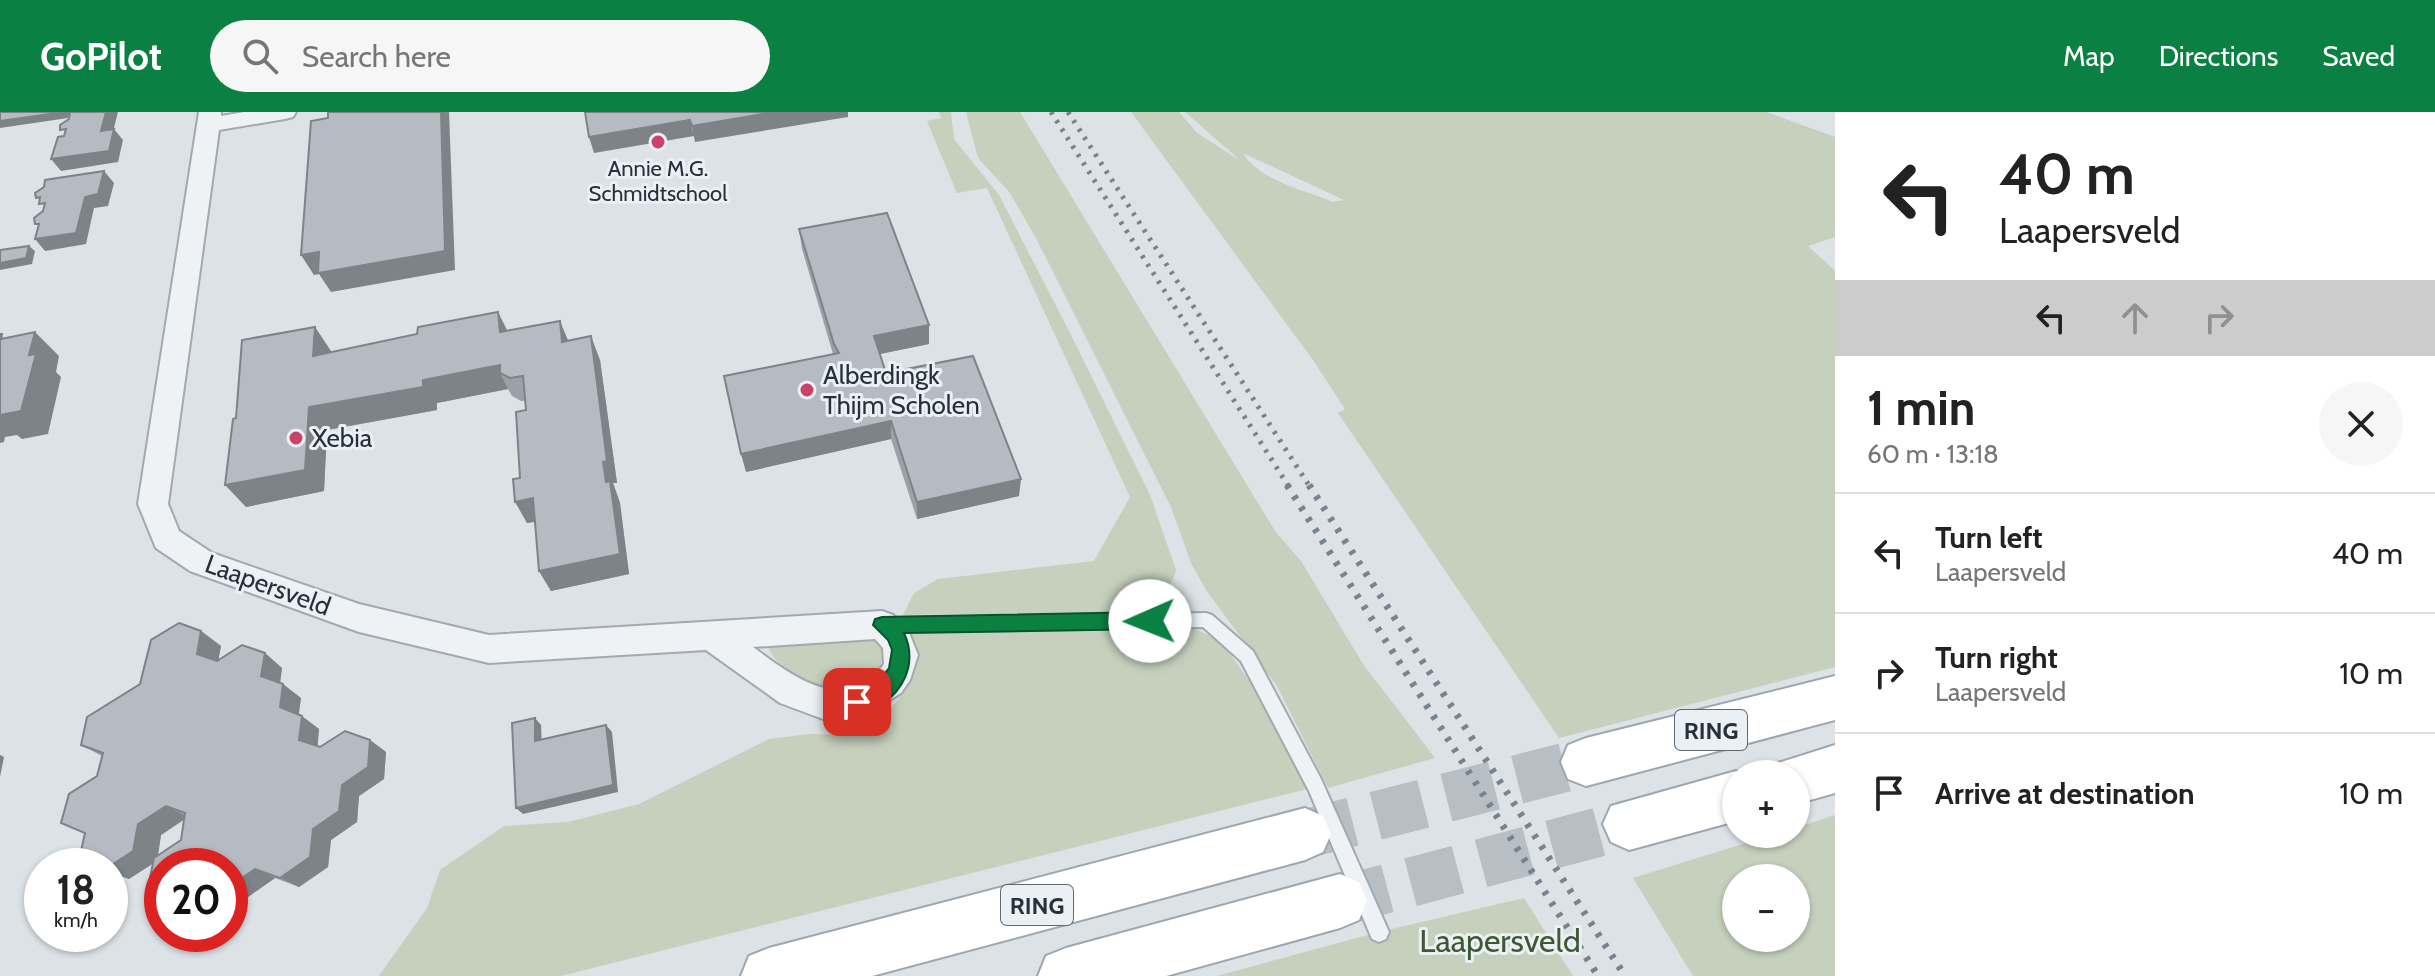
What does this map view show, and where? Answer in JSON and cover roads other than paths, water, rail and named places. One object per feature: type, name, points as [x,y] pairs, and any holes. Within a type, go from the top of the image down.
[{"type":"main road","name":"RING","points":[[1586,762],[1835,698]]},
{"type":"main road","points":[[1810,776],[1835,769]]},
{"type":"main road","points":[[1629,824],[1722,800]]},
{"type":"main road","name":"RING","points":[[769,976],[1305,834]]},
{"type":"main road","points":[[1066,976],[1360,916]]},
{"type":"street","points":[[209,118],[285,112]]},
{"type":"street","name":"Laapersveld","points":[[209,118],[153,504],[167,539],[201,562],[359,618],[489,649],[882,625]]},
{"type":"street","points":[[707,634],[731,647],[763,674],[824,704],[857,702],[881,694],[898,671],[902,650],[895,635],[882,625]]},
{"type":"lane","points":[[882,625],[1206,620],[1247,656],[1315,785],[1360,916]]},
{"type":"tunnel","points":[[1305,834],[1586,762]]},
{"type":"tunnel","points":[[1340,901],[1629,824]]},
{"type":"railway","points":[[1051,112],[1289,487]]},
{"type":"railway","points":[[1068,112],[1310,487]]},
{"type":"railway","points":[[1287,485],[1598,976]]},
{"type":"railway","points":[[1309,485],[1625,976]]},
{"type":"place","name":"Annie M.G. Schmidtschool","points":[[658,142]]},
{"type":"place","name":"Alberdingk Thijm Scholen","points":[[807,390]]},
{"type":"place","name":"Xebia","points":[[296,438]]}]
